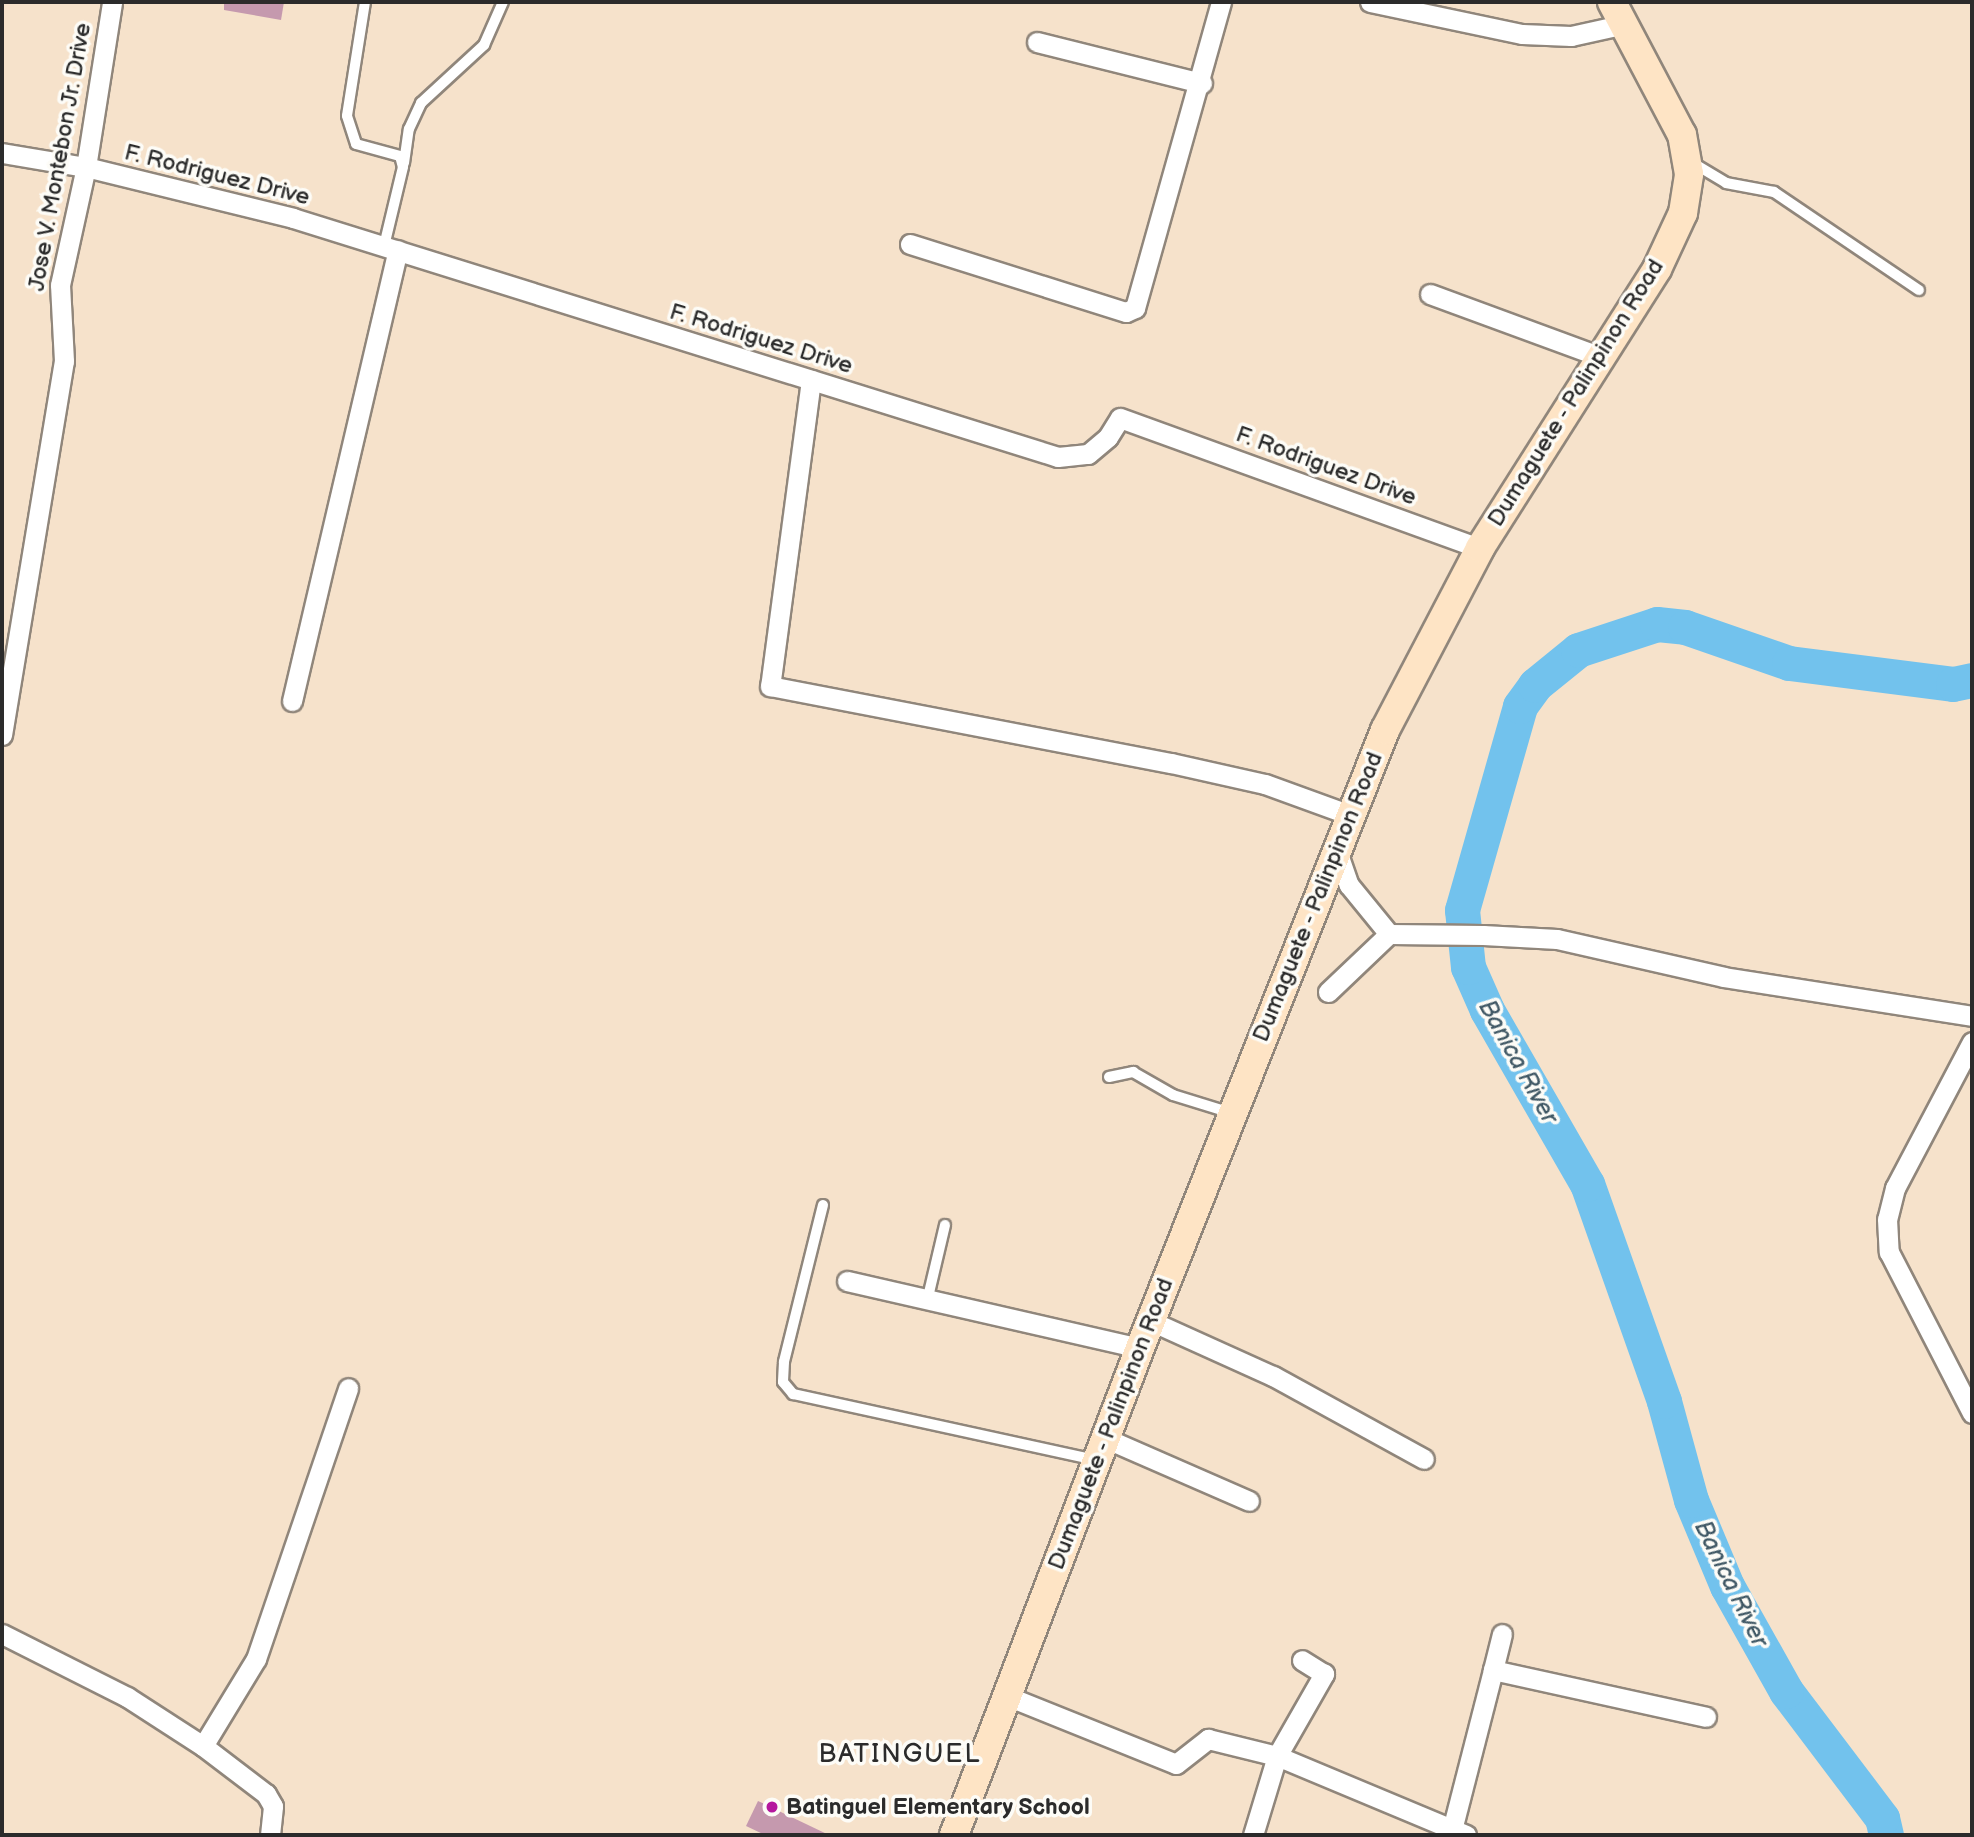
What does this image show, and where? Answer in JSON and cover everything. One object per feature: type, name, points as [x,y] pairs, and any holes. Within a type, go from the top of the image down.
[{"type":"main road","name":"Dumaguete - Palinpinon Road","points":[[954,1835],[1140,1348],[1385,730],[1479,548],[1657,269],[1683,213],[1689,174],[1682,135],[1616,13]]},
{"type":"street","name":"Jose V. Montebon Jr. Drive","points":[[2,735],[64,361],[60,285],[86,167],[112,2]]},
{"type":"street","points":[[909,244],[1126,312],[1135,309],[1202,83],[1221,2]]},
{"type":"street","points":[[1370,2],[1522,34],[1571,36],[1616,13]]},
{"type":"street","points":[[1037,42],[1202,83]]},
{"type":"street","name":"F. Rodriguez Drive","points":[[2,153],[86,167],[293,218],[1058,457],[1088,454],[1108,437],[1120,418],[1479,548]]},
{"type":"street","points":[[292,701],[391,248]]},
{"type":"street","points":[[1430,294],[1601,357]]},
{"type":"street","points":[[811,380],[770,686],[1171,762],[1265,784],[1350,815]]},
{"type":"street","points":[[1336,848],[1349,885],[1389,934]]},
{"type":"street","points":[[1328,992],[1389,934],[1483,935],[1558,939],[1724,977],[1971,1014]]},
{"type":"street","points":[[1972,1042],[1895,1188],[1887,1219],[1889,1252],[1972,1413]]},
{"type":"street","points":[[847,1280],[1140,1348]]},
{"type":"street","points":[[1151,1321],[1273,1376],[1424,1459]]},
{"type":"street","points":[[203,1746],[256,1659],[348,1388]]},
{"type":"street","points":[[1101,1449],[1249,1501]]},
{"type":"street","points":[[2,1634],[127,1697],[203,1746],[266,1794],[273,1805],[270,1835]]},
{"type":"street","points":[[1007,1696],[1176,1764],[1208,1739],[1277,1756],[1459,1833],[1503,1634]]},
{"type":"street","points":[[1253,1835],[1277,1756],[1324,1674],[1302,1660]]},
{"type":"street","points":[[1493,1670],[1706,1717]]},
{"type":"lane","points":[[365,2],[347,116],[350,135],[356,144],[400,156],[403,167]]},
{"type":"lane","points":[[391,248],[409,129],[421,103],[484,45],[503,2]]},
{"type":"lane","points":[[1686,159],[1726,183],[1774,191],[1919,290]]},
{"type":"lane","points":[[1109,1077],[1133,1072],[1174,1095],[1232,1114]]},
{"type":"lane","points":[[823,1205],[784,1362],[783,1382],[793,1394],[1101,1449]]},
{"type":"lane","points":[[928,1297],[945,1225]]},
{"type":"building","points":[[224,2],[284,2],[281,20],[224,10]]},
{"type":"building","points":[[758,1801],[829,1835],[765,1835],[746,1826]]},
{"type":"waterway","name":"Banica River","points":[[1886,1835],[1882,1818],[1786,1691],[1727,1586],[1691,1500],[1664,1401],[1587,1184],[1487,1010],[1468,967],[1462,910],[1520,706],[1535,685],[1578,650],[1657,624],[1685,627],[1789,663],[1953,684],[1972,680]]},
{"type":"place","name":"Batinguel Elementary School","points":[[772,1807]]},
{"type":"district","name":"BATINGUEL","points":[[900,1755]]}]
